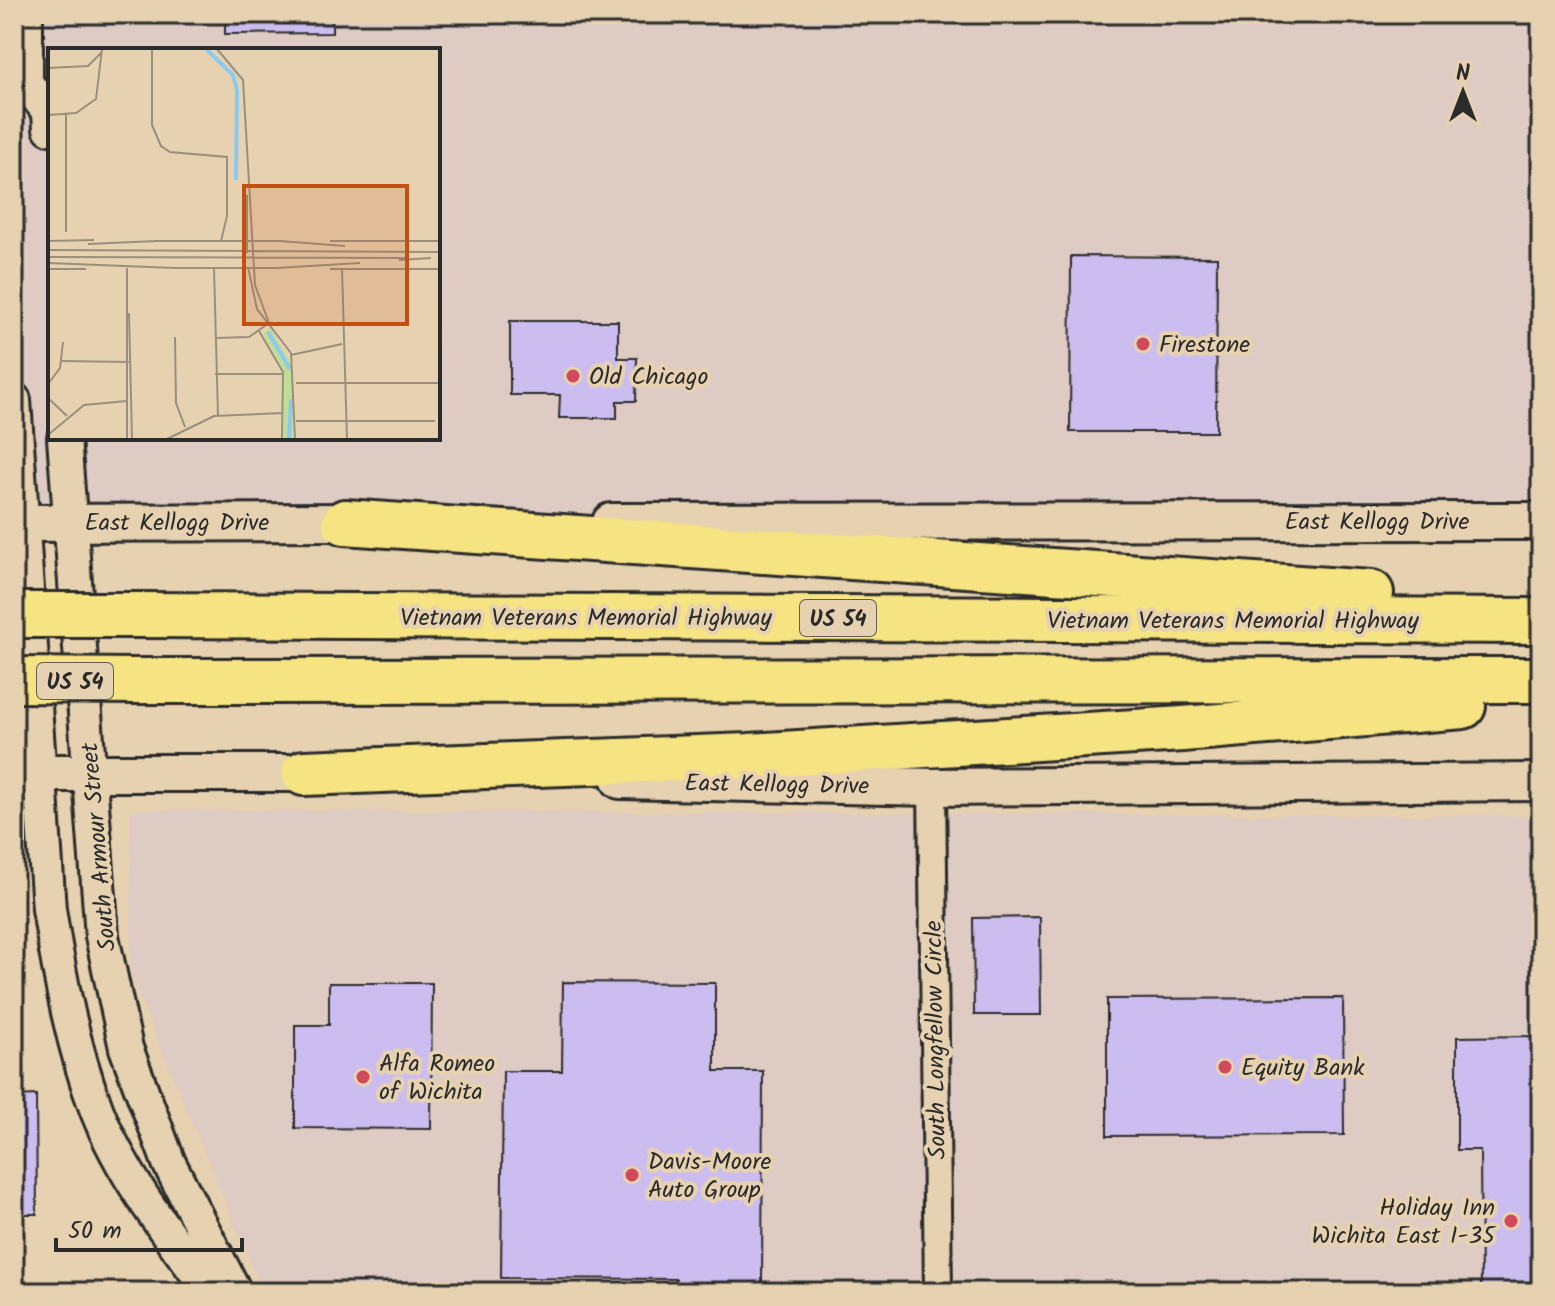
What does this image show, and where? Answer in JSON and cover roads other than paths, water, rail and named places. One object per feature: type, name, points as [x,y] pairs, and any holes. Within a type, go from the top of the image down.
[{"type":"highway","points":[[345,522],[1541,605]]},
{"type":"highway","name":"Vietnam Veterans Memorial Highway","points":[[14,615],[1541,621]]},
{"type":"highway","name":"US 54","points":[[14,680],[1541,680]]},
{"type":"highway","points":[[304,773],[749,756],[1183,729],[1541,700]]},
{"type":"main road","name":"East Kellogg Drive","points":[[19,522],[1541,521]]},
{"type":"main road","name":"East Kellogg Drive","points":[[26,773],[304,773],[932,787],[1541,782]]},
{"type":"street","points":[[26,14],[18,88],[48,111]]},
{"type":"street","points":[[14,400],[26,773],[62,990],[78,1056],[98,1114],[127,1171],[204,1283],[220,1292]]},
{"type":"street","name":"South Armour Street","points":[[64,440],[102,936],[126,1048],[169,1163],[235,1292]]},
{"type":"street","name":"South Longfellow Circle","points":[[932,787],[938,1292]]},
{"type":"place","name":"Firestone","points":[[1143,344]]},
{"type":"place","name":"Old Chicago","points":[[573,376]]},
{"type":"place","name":"Equity Bank","points":[[1225,1067]]},
{"type":"place","name":"Alfa Romeo of Wichita","points":[[363,1077]]},
{"type":"place","name":"Davis-Moore Auto Group","points":[[632,1175]]},
{"type":"place","name":"Holiday Inn Wichita East I-35","points":[[1511,1221]]}]
